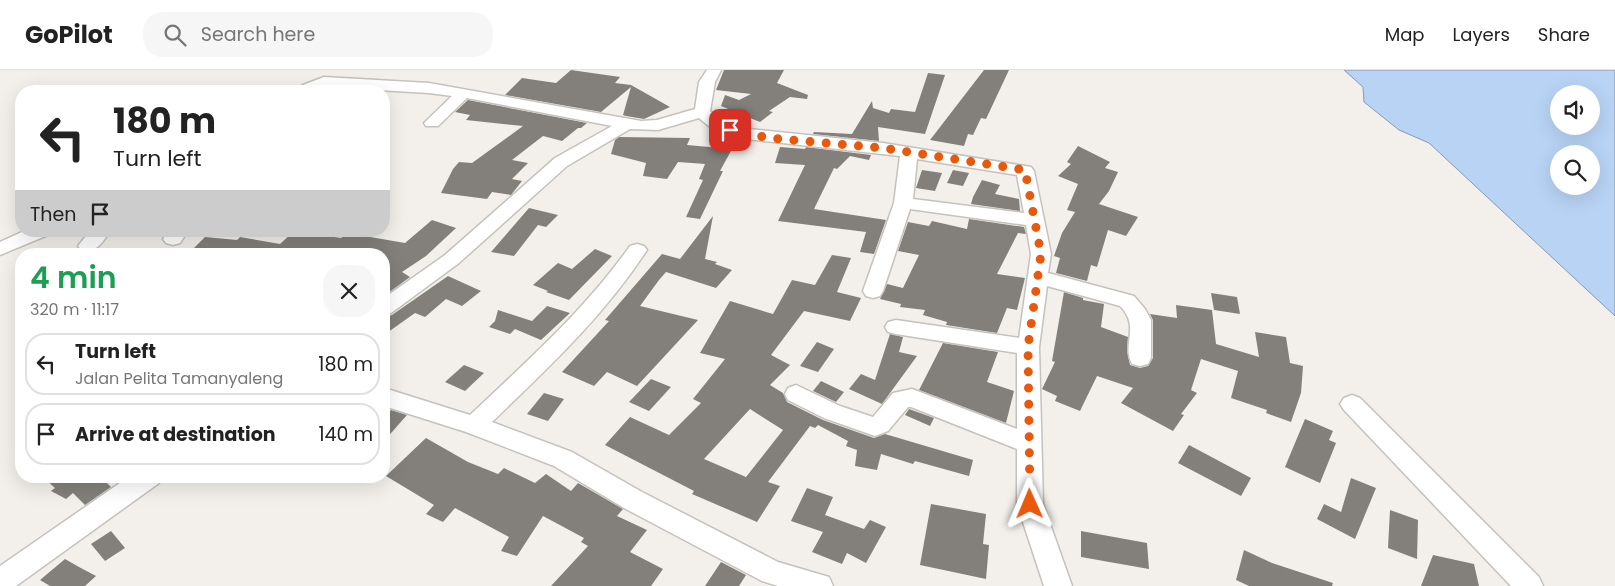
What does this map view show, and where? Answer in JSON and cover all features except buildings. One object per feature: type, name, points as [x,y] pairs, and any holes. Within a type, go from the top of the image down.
[{"type":"street","points":[[398,86],[410,70]]},
{"type":"street","points":[[702,112],[707,82],[714,70]]},
{"type":"street","points":[[316,85],[324,82],[380,85]]},
{"type":"street","points":[[390,86],[464,93],[641,126],[658,125],[702,112]]},
{"type":"street","points":[[432,123],[464,93]]},
{"type":"street","points":[[702,112],[716,124],[747,134],[909,152],[1025,170],[1041,254],[1028,347],[1030,504],[1058,586]]},
{"type":"street","points":[[390,304],[420,283],[481,234],[561,162],[627,124]]},
{"type":"street","points":[[873,291],[903,203],[909,152]]},
{"type":"street","points":[[903,203],[1034,220]]},
{"type":"street","points":[[1,248],[27,237]]},
{"type":"street","points":[[88,246],[96,237]]},
{"type":"street","points":[[474,426],[567,337],[616,281],[637,250]]},
{"type":"street","points":[[1038,277],[1127,301],[1138,310],[1141,319],[1140,358]]},
{"type":"street","points":[[896,327],[1028,347]]},
{"type":"street","points":[[796,394],[832,412],[875,427],[880,425],[901,399],[912,398],[1030,444]]},
{"type":"street","points":[[390,399],[474,426],[563,459],[767,579],[820,586]]},
{"type":"street","points":[[1352,404],[1529,586]]},
{"type":"street","points":[[0,582],[140,483]]},
{"type":"water","points":[[1344,70],[1615,70],[1615,316],[1429,143],[1399,130],[1364,102],[1363,87]]},
{"type":"route","points":[[730,130],[769,138],[883,148],[1025,170],[1041,254],[1028,347],[1030,504]]}]
